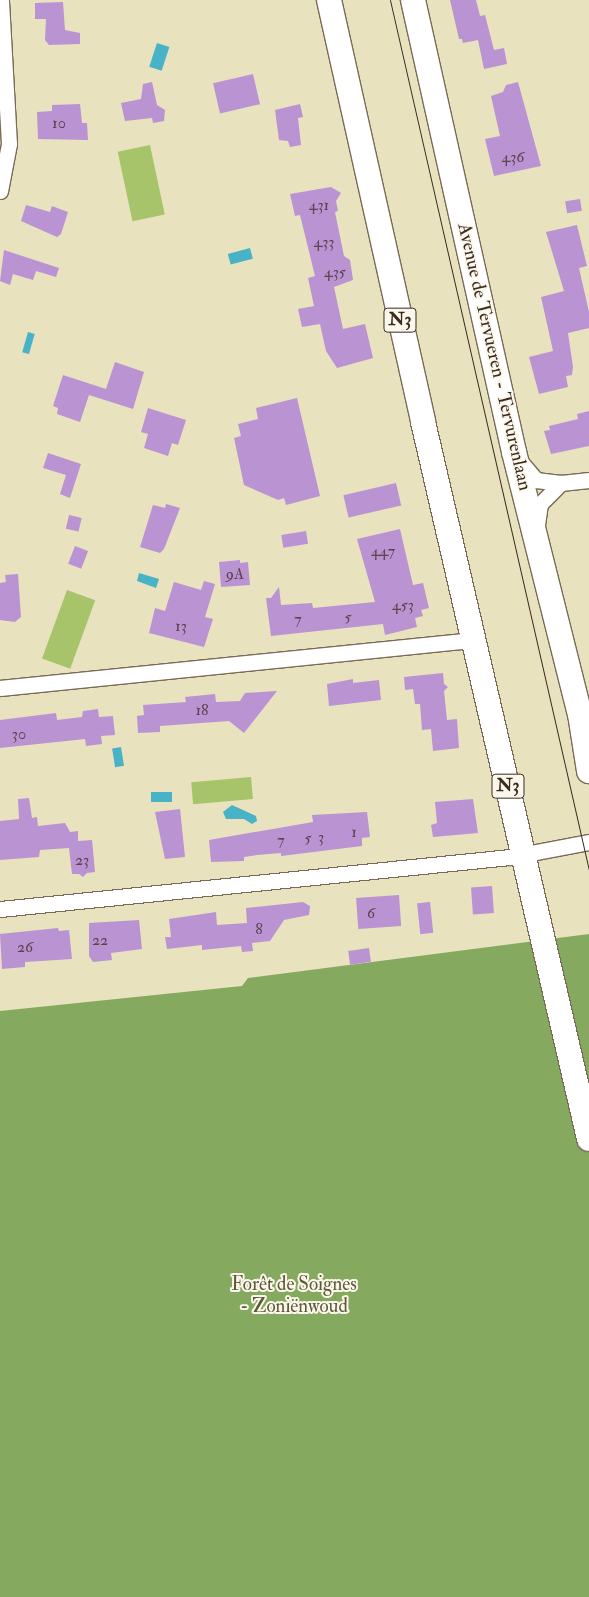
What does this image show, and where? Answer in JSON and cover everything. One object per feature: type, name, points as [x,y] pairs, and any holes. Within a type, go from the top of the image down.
[{"type":"main road","name":"N3","points":[[330,0],[589,1139]]},
{"type":"main road","name":"Avenue de Tervueren - Tervurenlaan","points":[[413,0],[514,452],[584,722],[589,771]]},
{"type":"street","points":[[0,190],[9,144],[1,0]]},
{"type":"street","points":[[514,452],[527,472],[536,480],[561,483],[589,480]]},
{"type":"street","points":[[536,542],[540,504],[561,483]]},
{"type":"street","points":[[0,688],[474,640]]},
{"type":"street","points":[[0,909],[524,855],[589,842]]},
{"type":"green space","points":[[150,145],[165,214],[132,221],[118,152]]},
{"type":"green space","points":[[67,590],[95,600],[70,669],[42,659]]},
{"type":"green space","points":[[251,777],[253,799],[193,804],[191,782]]},
{"type":"green space","name":"Forêt de Soignes - Zoniënwoud","points":[[589,934],[589,1597],[0,1597],[0,1011],[242,986],[248,978]]},
{"type":"water","points":[[157,43],[169,47],[162,71],[149,67]]},
{"type":"water","points":[[250,248],[253,259],[231,265],[228,254]]},
{"type":"water","points":[[28,332],[35,334],[29,354],[22,352]]},
{"type":"water","points":[[139,573],[159,579],[156,588],[137,581]]},
{"type":"water","points":[[121,747],[124,766],[115,767],[112,748]]},
{"type":"water","points":[[151,792],[172,792],[172,802],[151,802]]},
{"type":"water","points":[[232,805],[256,816],[257,821],[252,824],[244,819],[226,819],[223,812]]},
{"type":"building","points":[[450,0],[476,0],[480,16],[485,15],[494,50],[504,48],[507,64],[484,69],[478,40],[463,43],[462,39],[459,39]]},
{"type":"building","points":[[63,2],[65,30],[80,33],[80,44],[49,45],[45,40],[46,19],[35,19],[35,3]]},
{"type":"building","points":[[253,74],[260,104],[220,113],[213,83]]},
{"type":"building","points":[[152,82],[157,105],[165,110],[164,121],[153,123],[152,118],[125,121],[121,103],[141,99],[143,84]]},
{"type":"building","points":[[518,82],[541,166],[494,176],[485,139],[500,136],[491,96],[503,92],[506,85]]},
{"type":"building","points":[[80,104],[82,123],[87,123],[88,140],[38,139],[37,112],[52,111],[52,105]]},
{"type":"building","points":[[300,104],[303,117],[298,118],[301,145],[290,147],[288,141],[279,140],[275,110]]},
{"type":"building","points":[[331,187],[341,193],[336,201],[338,211],[335,212],[344,256],[350,260],[353,280],[334,287],[343,329],[365,324],[373,358],[337,368],[326,351],[320,324],[302,327],[298,309],[314,306],[308,278],[315,276],[300,215],[295,216],[290,194]]},
{"type":"building","points":[[580,199],[582,211],[567,213],[565,201]]},
{"type":"building","points":[[26,205],[50,212],[52,206],[68,212],[61,234],[57,237],[21,221]]},
{"type":"building","points":[[577,225],[587,266],[579,268],[589,312],[589,328],[568,333],[573,367],[572,375],[566,376],[568,387],[539,394],[529,357],[553,351],[541,297],[564,291],[546,232]]},
{"type":"building","points":[[4,250],[59,268],[56,277],[36,271],[33,280],[13,274],[10,285],[0,281]]},
{"type":"building","points":[[115,362],[144,372],[133,409],[89,395],[80,422],[57,414],[58,408],[53,406],[63,375],[106,389]]},
{"type":"building","points":[[297,398],[320,496],[286,505],[284,498],[278,500],[244,485],[234,438],[241,436],[238,424],[258,419],[256,408]]},
{"type":"building","points":[[148,408],[186,420],[178,445],[172,443],[168,456],[144,448],[148,434],[141,432]]},
{"type":"building","points":[[589,411],[589,446],[551,454],[544,431],[550,430],[549,426],[578,419],[577,414]]},
{"type":"building","points":[[48,453],[81,464],[70,498],[60,494],[66,475],[43,468]]},
{"type":"building","points":[[396,483],[401,505],[349,518],[343,495]]},
{"type":"building","points":[[166,504],[180,508],[164,549],[160,553],[140,547],[153,505],[165,508]]},
{"type":"building","points":[[69,515],[82,518],[79,532],[66,529]]},
{"type":"building","points":[[400,529],[413,585],[423,583],[429,608],[421,610],[423,616],[415,618],[417,627],[385,635],[383,624],[271,636],[266,598],[271,598],[279,587],[281,605],[312,603],[313,608],[375,602],[357,539]]},
{"type":"building","points":[[306,531],[308,544],[283,548],[281,535]]},
{"type":"building","points":[[75,546],[88,551],[81,569],[68,564]]},
{"type":"building","points":[[240,560],[240,563],[248,562],[250,585],[221,587],[219,562]]},
{"type":"building","points":[[18,574],[21,617],[15,622],[0,620],[0,583],[6,582],[5,575]]},
{"type":"building","points":[[204,581],[215,584],[205,617],[213,619],[204,647],[149,633],[155,608],[165,611],[174,582],[201,590]]},
{"type":"building","points":[[443,673],[444,684],[448,687],[444,691],[447,720],[457,719],[459,748],[433,751],[431,729],[422,730],[420,704],[415,704],[413,689],[405,690],[404,677]]},
{"type":"building","points":[[353,679],[353,683],[379,680],[381,700],[329,706],[327,684]]},
{"type":"building","points":[[277,691],[244,733],[229,721],[160,726],[160,732],[138,733],[137,716],[144,715],[143,705],[186,702],[185,697],[215,694],[216,702],[240,701],[245,693]]},
{"type":"building","points":[[98,709],[99,717],[113,716],[115,735],[101,736],[102,744],[86,746],[85,739],[0,748],[0,720],[56,713],[57,720],[82,717],[83,711]]},
{"type":"building","points":[[29,798],[32,818],[37,817],[38,826],[65,823],[70,832],[78,831],[78,841],[92,840],[95,872],[87,873],[83,877],[79,874],[72,874],[69,848],[40,850],[39,857],[0,860],[0,821],[19,819],[18,799]]},
{"type":"building","points":[[473,799],[478,833],[433,837],[431,825],[437,823],[435,802]]},
{"type":"building","points":[[180,809],[185,857],[165,859],[155,812]]},
{"type":"building","points":[[367,812],[370,837],[362,838],[362,846],[281,856],[281,853],[257,855],[244,857],[244,861],[211,862],[209,840],[313,822],[312,815]]},
{"type":"building","points":[[492,886],[494,913],[473,914],[471,887]]},
{"type":"building","points":[[399,895],[401,926],[358,929],[356,898]]},
{"type":"building","points":[[303,902],[310,906],[309,915],[284,920],[270,941],[252,943],[253,951],[242,952],[241,946],[202,950],[202,945],[167,949],[165,937],[171,937],[169,919],[216,912],[217,925],[247,923],[246,908]]},
{"type":"building","points":[[430,902],[433,933],[420,934],[417,903]]},
{"type":"building","points":[[139,920],[142,949],[111,953],[112,960],[93,962],[89,956],[89,923]]},
{"type":"building","points":[[58,928],[59,931],[69,930],[72,959],[25,962],[25,967],[2,969],[0,934]]},
{"type":"building","points":[[369,948],[371,962],[350,965],[348,951]]},
{"type":"tram line","points":[[390,0],[589,870]]}]
